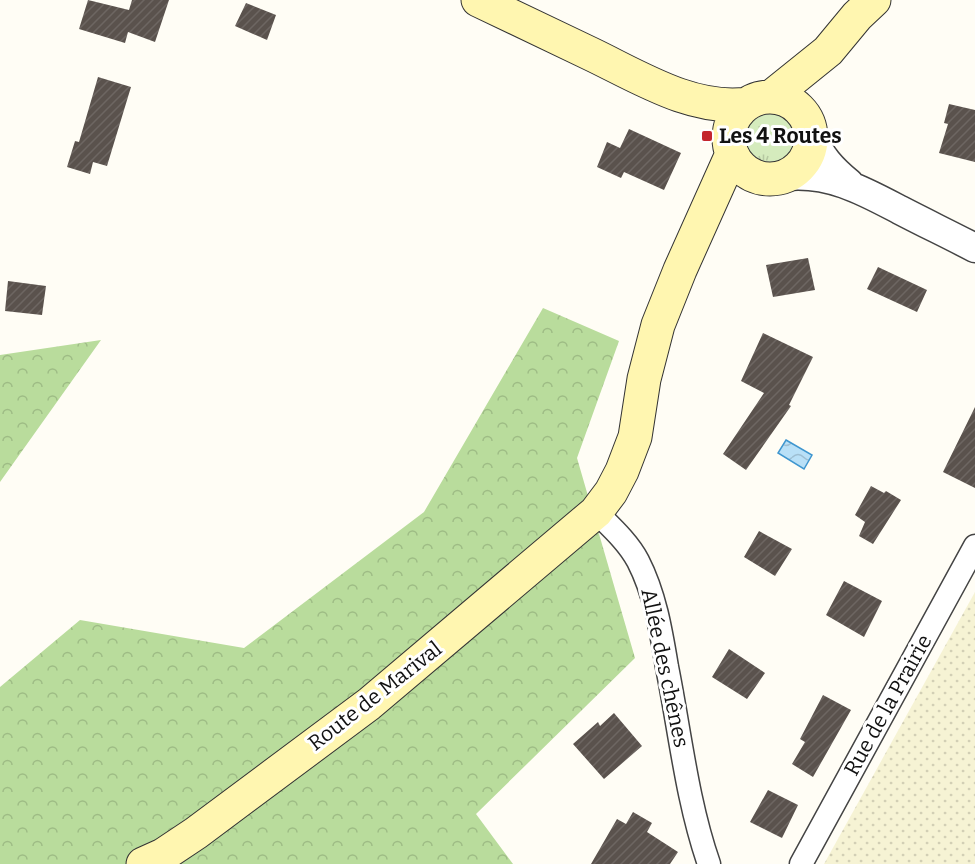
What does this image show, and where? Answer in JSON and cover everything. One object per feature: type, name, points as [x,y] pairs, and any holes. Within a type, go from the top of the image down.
[{"type":"main road","points":[[478,0],[666,90],[705,103],[734,106],[759,100],[792,103],[801,111],[810,128]]},
{"type":"main road","points":[[596,512],[611,492],[622,471],[635,437],[644,379],[658,325],[730,149],[729,132],[733,121],[739,111],[759,100],[828,51],[857,16],[874,0]]},
{"type":"main road","points":[[702,219],[726,195],[744,185],[797,170],[805,160],[810,149],[808,107],[814,83],[828,51]]},
{"type":"main road","points":[[666,90],[720,129],[739,165],[749,174],[774,177]]},
{"type":"main road","name":"Route de Marival","points":[[143,864],[163,855],[196,833],[369,704],[596,512]]},
{"type":"street","points":[[810,128],[818,151],[827,163],[853,186]]},
{"type":"street","points":[[774,177],[802,175],[820,177],[853,186],[975,248]]},
{"type":"street","name":"Allée des chênes","points":[[596,512],[620,536],[637,559],[650,589],[660,627],[692,797],[709,864]]},
{"type":"street","name":"Rue de la Prairie","points":[[801,864],[975,546]]},
{"type":"shaded area","points":[[975,592],[975,864],[824,864]]},
{"type":"green space","points":[[765,114],[775,114],[787,121],[794,133],[794,143],[787,155],[775,162],[765,162],[750,151],[746,143],[746,133],[757,118]]},
{"type":"green space","points":[[543,308],[619,341],[577,458],[635,658],[476,814],[513,864],[0,864],[0,687],[80,620],[244,648],[424,512]]},
{"type":"green space","points":[[101,340],[0,482],[0,355]]},
{"type":"water","points":[[786,440],[812,455],[804,469],[778,453]]},
{"type":"building","points":[[88,0],[129,10],[132,0],[169,0],[155,42],[128,32],[125,43],[79,29]]},
{"type":"building","points":[[246,3],[276,15],[267,40],[235,26]]},
{"type":"building","points":[[98,77],[131,87],[107,166],[93,162],[90,174],[67,167],[75,141],[79,142]]},
{"type":"building","points":[[949,104],[975,110],[975,162],[939,153],[948,124],[944,123]]},
{"type":"building","points":[[629,129],[681,153],[664,190],[624,172],[621,178],[597,167],[607,142],[620,148]]},
{"type":"building","points":[[808,258],[815,290],[773,297],[766,265]]},
{"type":"building","points":[[878,267],[927,290],[917,312],[867,289]]},
{"type":"building","points":[[8,281],[46,286],[42,315],[5,311]]},
{"type":"building","points":[[763,333],[813,357],[789,405],[791,406],[746,470],[723,454],[764,393],[741,381]]},
{"type":"building","points":[[975,407],[975,488],[943,472]]},
{"type":"building","points":[[871,486],[884,493],[886,491],[901,500],[873,544],[859,536],[865,522],[855,515]]},
{"type":"building","points":[[759,531],[792,549],[775,576],[744,557]]},
{"type":"building","points":[[844,581],[882,601],[864,637],[826,615]]},
{"type":"building","points":[[729,649],[765,673],[747,699],[712,677]]},
{"type":"building","points":[[823,695],[851,710],[813,777],[792,764],[805,742],[800,739]]},
{"type":"building","points":[[614,713],[642,746],[604,779],[573,744],[598,722],[600,726]]},
{"type":"building","points":[[768,790],[798,805],[782,838],[750,822]]},
{"type":"building","points":[[633,812],[652,823],[647,832],[678,852],[670,864],[591,864],[617,819],[626,824]]},
{"type":"place","name":"Les 4 Routes","points":[[707,136]]}]
